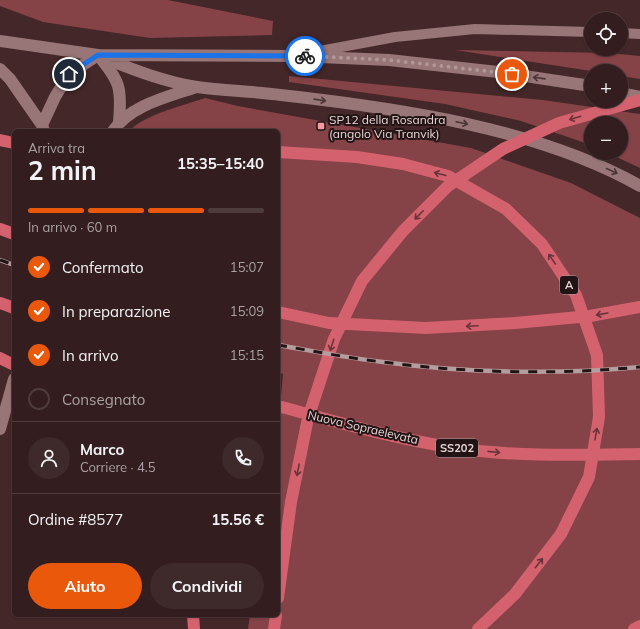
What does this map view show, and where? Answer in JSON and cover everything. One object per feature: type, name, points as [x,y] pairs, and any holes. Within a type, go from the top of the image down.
[{"type":"highway","points":[[280,583],[291,502],[308,418],[334,339],[362,281],[403,231],[448,186],[503,149],[559,123],[640,99]]},
{"type":"highway","points":[[0,140],[12,143]]},
{"type":"highway","name":"A","points":[[280,152],[357,156],[403,164],[448,176],[506,209],[542,244],[576,295],[597,355],[599,417],[589,477],[561,534],[515,594],[478,629]]},
{"type":"highway","points":[[0,229],[12,233]]},
{"type":"highway","points":[[0,303],[12,307]]},
{"type":"highway","points":[[280,312],[329,323],[426,328],[515,323],[583,317],[640,307]]},
{"type":"highway","points":[[0,358],[12,364]]},
{"type":"highway","name":"Nuova Sopraelevata","points":[[280,407],[370,432],[455,448],[528,455],[640,454]]},
{"type":"highway","points":[[193,617],[194,629]]},
{"type":"highway","points":[[274,629],[276,617]]},
{"type":"highway","points":[[634,629],[640,626]]},
{"type":"main road","points":[[0,40],[98,55],[296,56],[389,60],[498,72],[584,85]]},
{"type":"main road","points":[[98,55],[149,76],[196,87],[281,95],[463,122],[559,149],[614,172],[640,186]]},
{"type":"main road","points":[[98,55],[114,74],[121,97],[116,126]]},
{"type":"main road","points":[[43,128],[56,97],[69,74],[98,55]]},
{"type":"main road","points":[[0,69],[10,79],[43,128]]},
{"type":"main road","points":[[116,126],[150,103],[196,87]]},
{"type":"main road","points":[[628,95],[640,99]]},
{"type":"main road","points":[[0,429],[12,386]]},
{"type":"lane","points":[[296,56],[395,37],[475,29],[584,32]]},
{"type":"lane","points":[[628,33],[640,34]]},
{"type":"shaded area","points":[[0,0],[168,0],[273,21],[272,35],[150,38],[43,22],[0,6]]},
{"type":"shaded area","points":[[455,50],[584,53],[584,56],[640,56],[640,79],[628,77],[628,64],[584,64],[584,70]]},
{"type":"shaded area","points":[[289,76],[543,100],[584,106],[584,108],[598,108],[640,114],[640,168],[623,160],[628,160],[628,116],[584,116],[584,143],[521,121],[445,104],[289,82]]},
{"type":"shaded area","points":[[205,98],[238,106],[471,148],[571,183],[640,218],[640,629],[248,629],[250,617],[280,617],[280,407],[283,374],[280,373],[280,129],[131,129],[154,115]]},
{"type":"railway","points":[[0,260],[12,264]]},
{"type":"railway","points":[[280,345],[414,366],[478,371],[544,372],[608,370],[640,367]]},
{"type":"way so far","points":[[305,56],[389,60],[512,74]]},
{"type":"place","name":"SP12 della Rosandra (angolo Via Tranvik)","points":[[321,126]]},
{"type":"route","points":[[69,74],[98,55],[305,56]]}]
